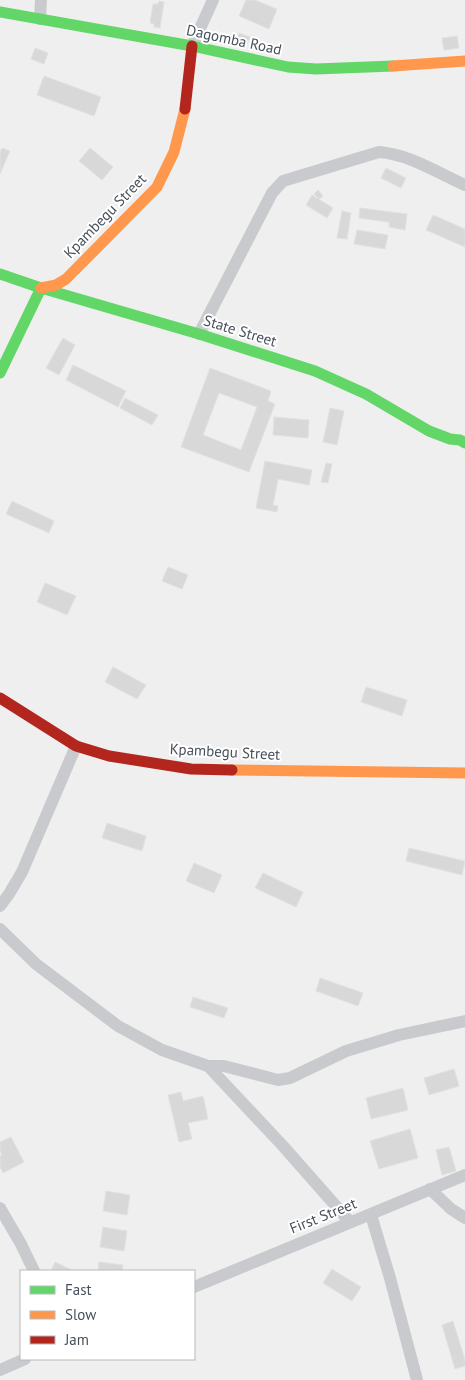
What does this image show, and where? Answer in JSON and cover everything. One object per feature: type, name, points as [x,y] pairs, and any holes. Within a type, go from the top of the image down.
[{"type":"street","points":[[40,19],[41,0]]},
{"type":"street","name":"Kpambegu Street","points":[[41,288],[56,285],[66,279],[157,187],[177,147],[187,101],[192,46],[213,0]]},
{"type":"street","name":"Dagomba Road","points":[[0,12],[192,46],[279,65],[316,69],[465,61]]},
{"type":"street","points":[[199,334],[272,194],[283,181],[380,152],[403,156],[465,186]]},
{"type":"street","name":"State Street","points":[[0,274],[315,371],[341,382],[429,431],[450,439],[463,440]]},
{"type":"street","points":[[0,373],[41,288]]},
{"type":"street","name":"Kpambegu Street","points":[[0,698],[76,746],[109,756],[191,769],[465,773]]},
{"type":"street","points":[[0,906],[22,872],[76,746]]},
{"type":"street","points":[[0,929],[36,964],[118,1026],[162,1050],[208,1066],[224,1066],[278,1080],[290,1078],[346,1051],[399,1035],[465,1021]]},
{"type":"street","points":[[208,1066],[283,1146],[350,1222]]},
{"type":"street","name":"First Street","points":[[195,1287],[465,1175]]},
{"type":"street","points":[[430,1189],[465,1218]]},
{"type":"street","points":[[0,1208],[33,1270]]},
{"type":"street","points":[[371,1214],[417,1380]]},
{"type":"street","points":[[0,1370],[23,1360]]},
{"type":"building","points":[[246,0],[255,0],[277,9],[269,29],[239,16]]},
{"type":"building","points":[[159,1],[164,2],[160,28],[154,27],[154,24],[150,23],[153,4],[158,4]]},
{"type":"building","points":[[239,33],[250,37],[246,46],[236,42]]},
{"type":"building","points":[[457,36],[459,48],[444,50],[442,38]]},
{"type":"building","points":[[35,48],[48,53],[44,64],[31,59]]},
{"type":"building","points":[[44,76],[101,97],[94,116],[37,95]]},
{"type":"building","points":[[2,148],[10,151],[0,174],[0,152]]},
{"type":"building","points":[[90,148],[113,167],[102,180],[79,161]]},
{"type":"building","points":[[386,168],[406,178],[401,188],[381,178]]},
{"type":"building","points":[[318,190],[323,196],[319,199],[314,194]]},
{"type":"building","points":[[312,195],[333,208],[327,218],[306,205]]},
{"type":"building","points":[[360,208],[407,214],[405,230],[389,227],[389,222],[359,218]]},
{"type":"building","points":[[342,211],[351,213],[347,239],[337,238]]},
{"type":"building","points":[[433,215],[465,229],[465,247],[426,230]]},
{"type":"building","points":[[357,230],[388,235],[385,249],[354,244]]},
{"type":"building","points":[[63,338],[75,345],[59,375],[46,368]]},
{"type":"building","points":[[73,365],[126,391],[118,407],[66,380]]},
{"type":"building","points":[[210,368],[271,391],[268,401],[275,404],[249,472],[181,447]],"holes":[[[219,393],[257,407],[241,450],[203,435]]]},
{"type":"building","points":[[125,398],[158,415],[152,425],[120,408]]},
{"type":"building","points":[[330,408],[344,411],[337,445],[323,442]]},
{"type":"building","points":[[274,417],[309,420],[308,438],[273,435]]},
{"type":"building","points":[[265,461],[312,470],[309,485],[278,479],[273,505],[278,506],[277,512],[256,508]]},
{"type":"building","points":[[326,463],[332,464],[328,483],[321,482]]},
{"type":"building","points":[[12,501],[54,521],[49,533],[6,514]]},
{"type":"building","points":[[168,567],[188,575],[182,589],[162,581]]},
{"type":"building","points":[[45,583],[76,596],[67,615],[37,602]]},
{"type":"building","points":[[113,667],[146,685],[137,699],[105,682]]},
{"type":"building","points":[[366,687],[407,700],[402,716],[361,702]]},
{"type":"building","points":[[107,823],[146,836],[142,851],[102,838]]},
{"type":"building","points":[[409,848],[465,861],[462,875],[406,861]]},
{"type":"building","points":[[194,863],[222,875],[214,893],[186,881]]},
{"type":"building","points":[[263,873],[303,892],[296,907],[255,888]]},
{"type":"building","points":[[320,978],[363,993],[358,1006],[316,991]]},
{"type":"building","points":[[193,997],[228,1008],[224,1018],[190,1007]]},
{"type":"building","points":[[454,1069],[459,1086],[429,1095],[424,1078]]},
{"type":"building","points":[[403,1088],[408,1110],[371,1119],[366,1098]]},
{"type":"building","points":[[181,1092],[183,1101],[203,1096],[208,1119],[188,1123],[192,1139],[179,1142],[168,1095]]},
{"type":"building","points":[[410,1129],[418,1158],[379,1169],[370,1141]]},
{"type":"building","points":[[11,1137],[24,1162],[3,1173],[0,1167],[0,1156],[2,1155],[0,1142]]},
{"type":"building","points":[[449,1147],[456,1171],[442,1175],[436,1150]]},
{"type":"building","points":[[106,1191],[130,1195],[127,1215],[103,1211]]},
{"type":"building","points":[[103,1227],[127,1231],[124,1251],[100,1247]]},
{"type":"building","points":[[55,1262],[72,1270],[51,1270]]},
{"type":"building","points":[[99,1262],[123,1265],[122,1270],[98,1270]]},
{"type":"building","points":[[332,1269],[361,1287],[352,1301],[323,1283]]},
{"type":"building","points":[[453,1321],[465,1360],[465,1366],[455,1369],[442,1325]]},
{"type":"traffic: fast","points":[[0,12],[192,46],[288,67],[316,69],[393,66]]},
{"type":"traffic: fast","points":[[0,274],[315,371],[366,394],[429,431],[465,443]]},
{"type":"traffic: fast","points":[[0,373],[41,288]]},
{"type":"traffic: slow","points":[[393,66],[465,61]]},
{"type":"traffic: slow","points":[[41,288],[56,285],[66,279],[157,187],[174,152],[185,109]]},
{"type":"traffic: slow","points":[[232,770],[465,773]]},
{"type":"traffic: jam","points":[[185,109],[192,46]]},
{"type":"traffic: jam","points":[[0,698],[76,746],[109,756],[191,769],[232,770]]}]
